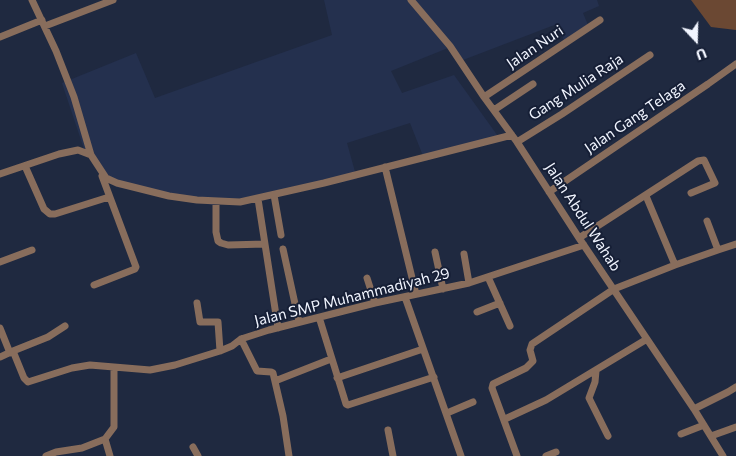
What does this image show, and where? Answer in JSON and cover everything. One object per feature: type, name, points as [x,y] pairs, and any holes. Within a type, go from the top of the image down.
[{"type":"street","points":[[32,0],[56,50],[74,97],[91,156],[109,180],[131,187],[168,196],[240,202],[512,135]]},
{"type":"street","points":[[0,38],[113,0]]},
{"type":"street","name":"Jalan Abdul Wahab","points":[[411,0],[450,46],[517,142],[579,238],[694,408],[723,456]]},
{"type":"street","name":"Jalan Nuri","points":[[484,97],[600,20]]},
{"type":"street","name":"Gang Mulia Raja","points":[[517,142],[650,54]]},
{"type":"street","name":"Jalan Gang Telaga","points":[[549,192],[736,64]]},
{"type":"street","points":[[494,110],[533,84]]},
{"type":"street","points":[[0,174],[73,150],[83,151],[91,156]]},
{"type":"street","points":[[579,238],[698,161],[704,160],[715,183],[691,193]]},
{"type":"street","points":[[26,166],[44,209],[50,214],[109,196]]},
{"type":"street","points":[[385,167],[416,294]]},
{"type":"street","points":[[94,285],[136,267],[102,173]]},
{"type":"street","points":[[274,195],[281,235]]},
{"type":"street","points":[[646,196],[675,265]]},
{"type":"street","points":[[258,198],[278,328]]},
{"type":"street","points":[[216,201],[215,226],[218,241],[228,245],[265,244]]},
{"type":"street","points":[[707,221],[718,250]]},
{"type":"street","points":[[517,456],[505,419],[492,388],[493,384],[526,368],[533,361],[530,350],[532,344],[614,289],[736,244]]},
{"type":"street","name":"Jalan SMP Muhammadiyah 29","points":[[11,352],[24,378],[28,382],[81,366],[99,365],[150,370],[175,365],[220,351],[232,346],[241,339],[278,328],[375,303],[469,283],[584,245]]},
{"type":"street","points":[[283,249],[299,322]]},
{"type":"street","points":[[0,262],[32,250]]},
{"type":"street","points":[[435,252],[443,290]]},
{"type":"street","points":[[464,254],[469,283]]},
{"type":"street","points":[[488,277],[510,326]]},
{"type":"street","points":[[367,278],[375,303]]},
{"type":"street","points":[[405,297],[462,456]]},
{"type":"street","points":[[197,303],[200,322],[218,322],[220,351]]},
{"type":"street","points":[[477,312],[500,303]]},
{"type":"street","points":[[318,317],[345,403],[348,405],[434,377]]},
{"type":"street","points":[[0,357],[53,335],[65,326]]},
{"type":"street","points":[[0,328],[11,352]]},
{"type":"street","points":[[241,339],[255,368],[259,372],[272,372],[283,416],[288,456]]},
{"type":"street","points":[[505,419],[546,400],[648,339]]},
{"type":"street","points":[[338,378],[423,349]]},
{"type":"street","points":[[275,381],[331,359]]},
{"type":"street","points":[[46,456],[56,452],[76,450],[105,439],[114,427],[114,367]]},
{"type":"street","points":[[596,371],[595,382],[589,398],[608,436]]},
{"type":"street","points":[[694,408],[736,387]]},
{"type":"street","points":[[447,413],[473,402]]},
{"type":"street","points":[[681,434],[704,425]]},
{"type":"street","points":[[711,436],[736,427]]},
{"type":"street","points":[[388,430],[393,456]]},
{"type":"street","points":[[105,439],[110,456]]},
{"type":"street","points":[[193,447],[198,456]]},
{"type":"street","points":[[546,456],[556,452]]},
{"type":"shaded area","points":[[324,0],[597,0],[599,6],[583,13],[590,30],[566,45],[557,24],[463,60],[453,46],[391,71],[402,93],[454,75],[500,139],[425,161],[410,123],[347,143],[357,179],[266,198],[212,205],[116,187],[84,149],[62,83],[136,53],[155,98],[332,35]]},
{"type":"shaded area","points":[[691,0],[736,0],[736,30],[711,27]]}]
